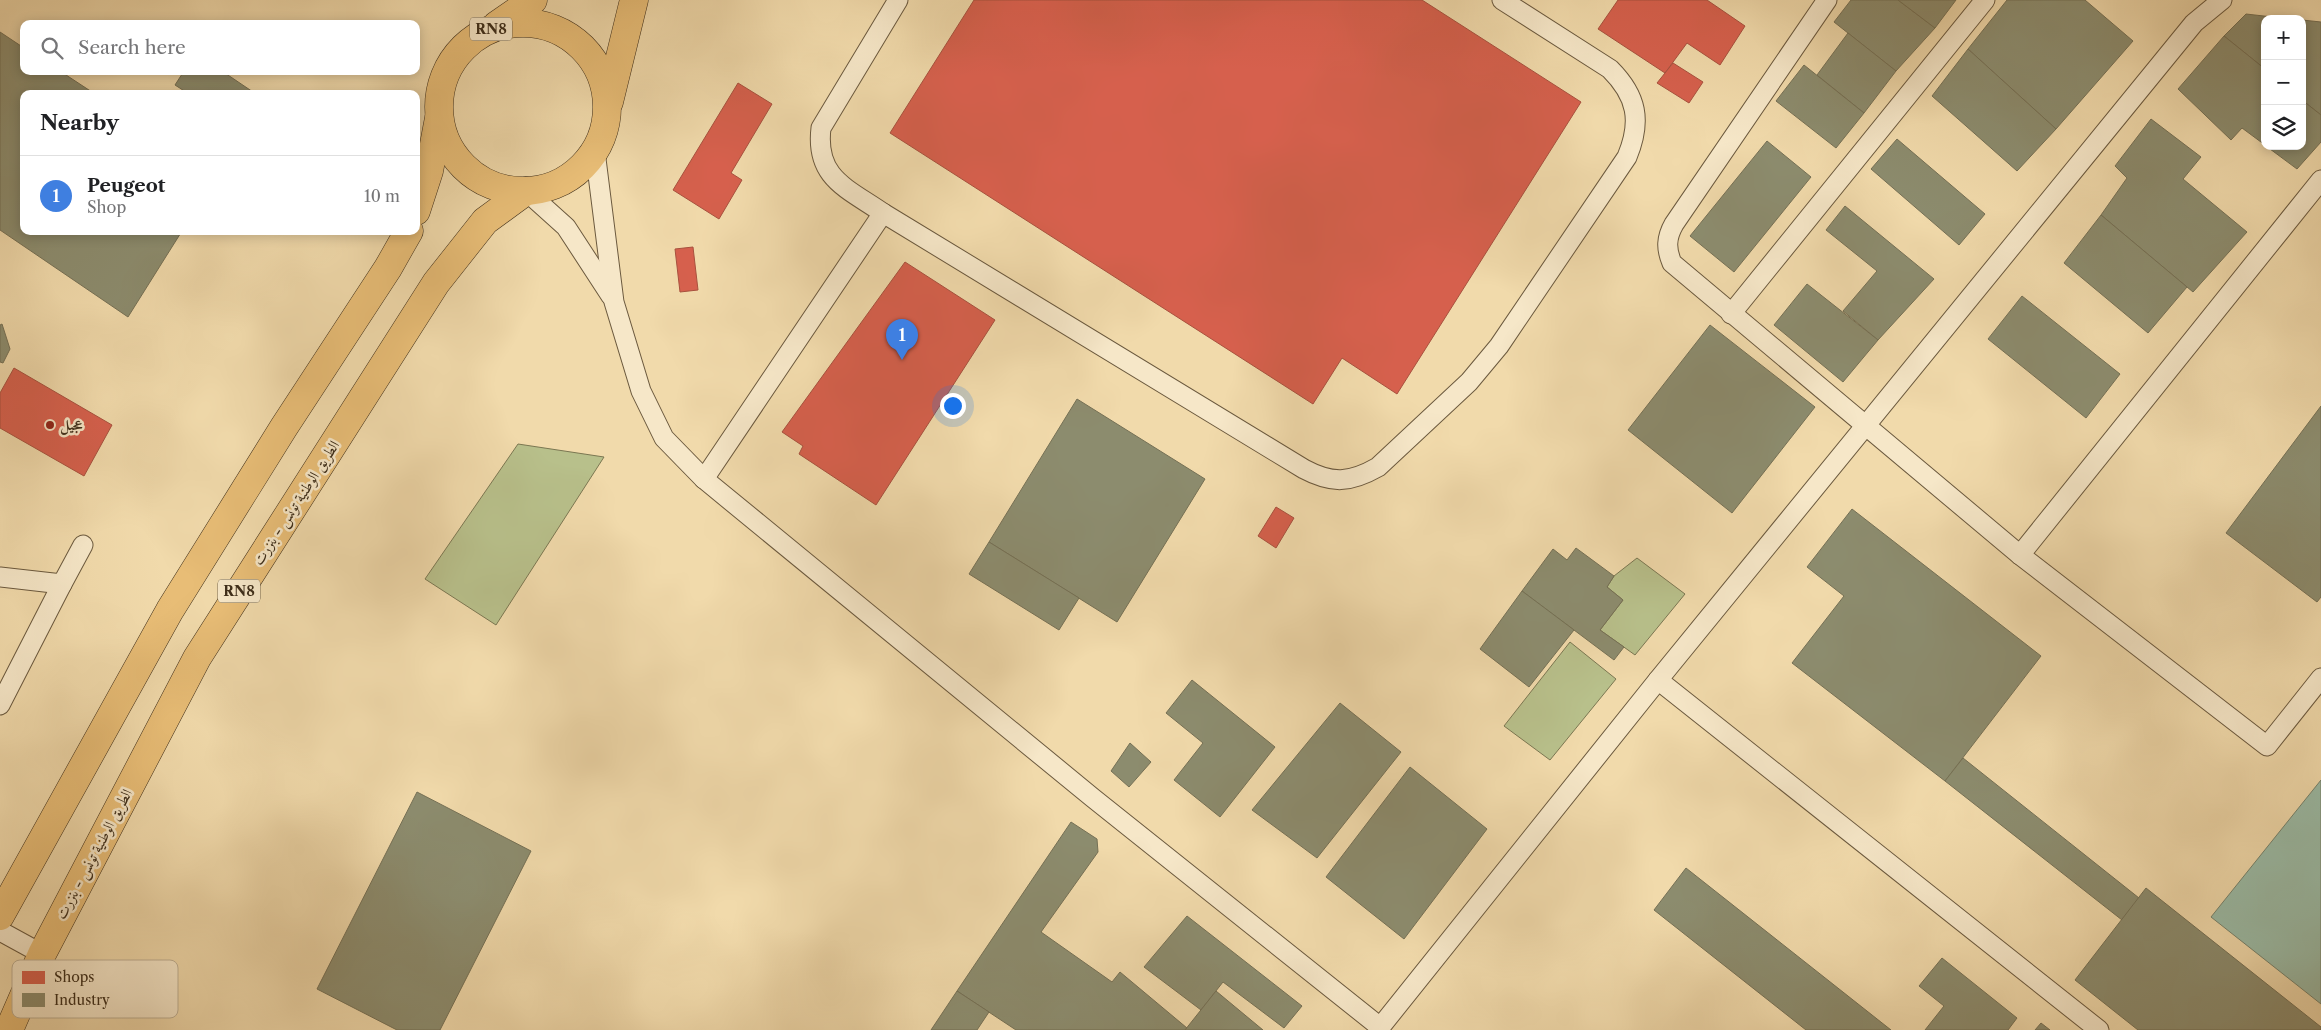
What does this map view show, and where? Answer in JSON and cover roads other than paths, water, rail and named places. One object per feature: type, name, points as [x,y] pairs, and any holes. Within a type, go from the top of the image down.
[{"type":"main road","name":"RN8","points":[[420,199],[429,171],[440,109],[442,84],[455,58],[468,43],[533,0]]},
{"type":"main road","name":"RN8","points":[[440,109],[446,140],[453,154],[474,175],[500,188],[526,191],[556,185],[580,170],[595,151],[604,132],[608,106],[634,0]]},
{"type":"main road","name":"RN8","points":[[493,28],[521,22],[539,24],[566,34],[588,53],[602,77],[608,106]]},
{"type":"main road","name":"الطريق الوطنية تونس - بنزرت","points":[[39,960],[197,658],[436,283],[486,221],[526,191]]},
{"type":"main road","points":[[0,916],[170,610],[284,427],[388,268],[407,235]]},
{"type":"main road","name":"الطريق الوطنية تونس - بنزرت","points":[[10,1030],[15,1018]]},
{"type":"lane","points":[[898,0],[828,113],[821,128],[819,144],[822,160],[830,174],[883,213],[1304,469],[1321,478],[1340,480],[1360,477],[1378,467],[1462,389],[1499,346],[1627,157],[1634,139],[1636,119],[1632,100],[1623,82],[1610,69],[1502,0]]},
{"type":"lane","points":[[1827,0],[1669,233],[1667,243],[1672,263],[2020,554],[2267,746],[2321,678]]},
{"type":"lane","points":[[1731,314],[1985,0]]},
{"type":"lane","points":[[595,151],[614,302],[641,391],[664,438],[704,479],[1085,792],[1379,1028],[1658,680],[2194,23],[2222,0]]},
{"type":"lane","points":[[2020,554],[2321,180]]},
{"type":"lane","points":[[526,191],[566,227],[614,302]]},
{"type":"lane","points":[[704,479],[883,213]]},
{"type":"lane","points":[[0,705],[83,545]]},
{"type":"lane","points":[[0,577],[62,584]]},
{"type":"lane","points":[[1658,680],[2099,1030]]},
{"type":"lane","points":[[0,931],[42,954]]},
{"type":"place","name":"Peugeot","points":[[902,360]]},
{"type":"place","name":"عجيل","points":[[50,425]]}]
